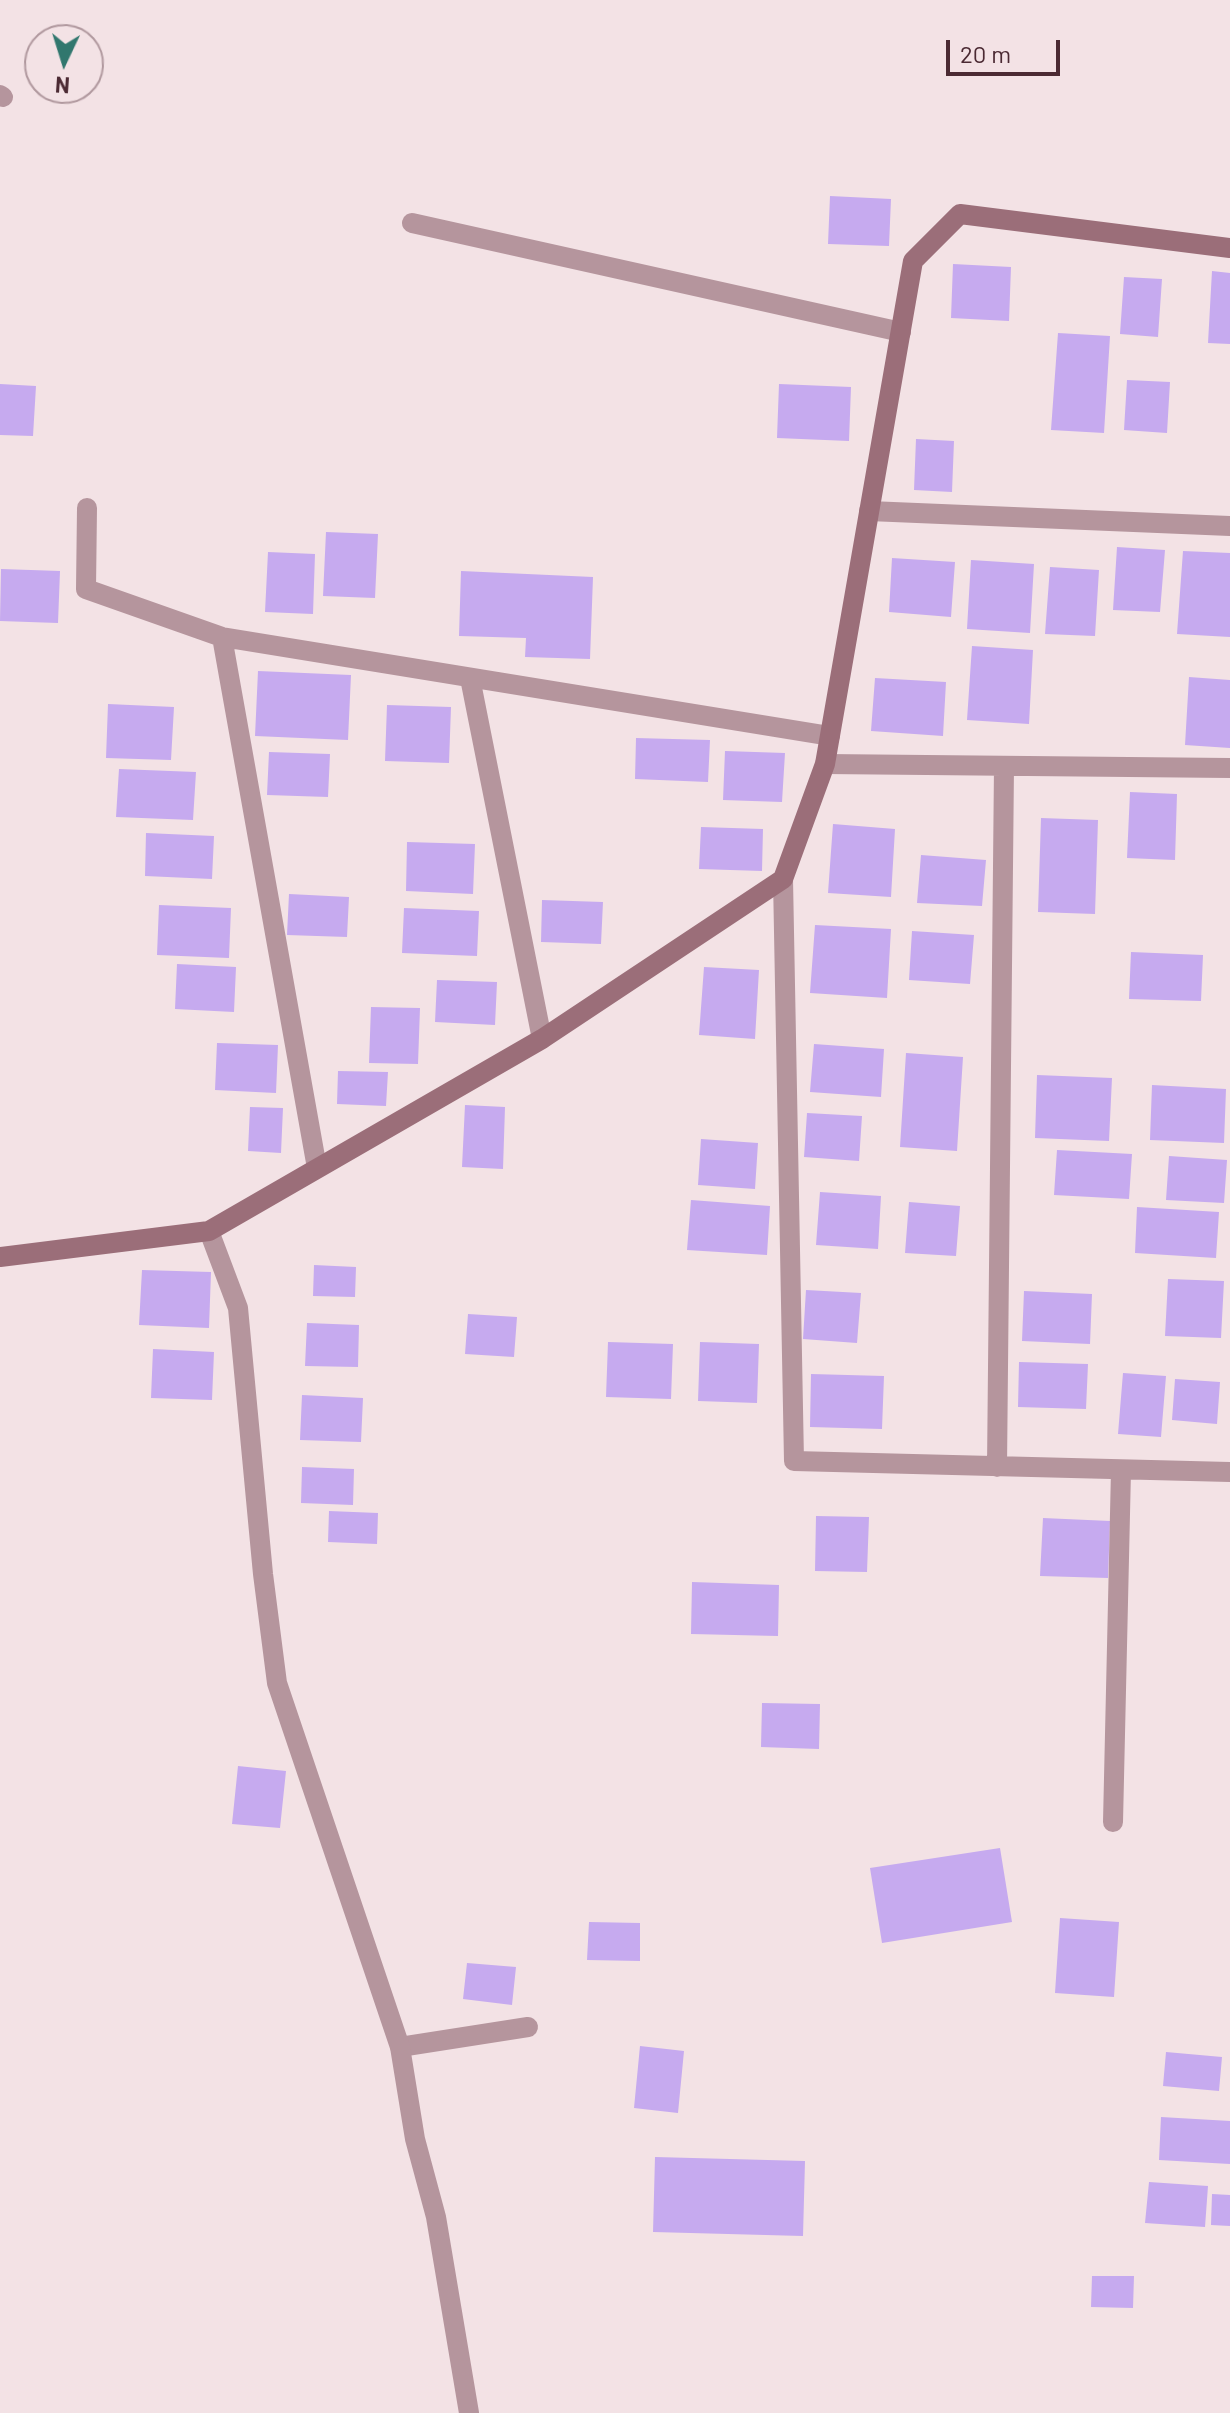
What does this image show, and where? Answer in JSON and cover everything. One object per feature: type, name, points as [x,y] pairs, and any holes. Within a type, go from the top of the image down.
[{"type":"street","points":[[1230,248],[960,214],[913,261],[825,764],[783,879],[794,1461],[1230,1472]]},
{"type":"street","points":[[412,223],[901,332]]},
{"type":"street","points":[[87,508],[86,589],[222,637],[830,736]]},
{"type":"street","points":[[869,511],[1230,526]]},
{"type":"street","points":[[222,637],[317,1168]]},
{"type":"street","points":[[470,678],[542,1039]]},
{"type":"street","points":[[825,764],[1230,768]]},
{"type":"street","points":[[997,1467],[1004,766]]},
{"type":"street","points":[[0,1257],[209,1231],[542,1039],[783,879]]},
{"type":"street","points":[[209,1231],[238,1308],[263,1574],[277,1683],[400,2047],[415,2139],[436,2217],[469,2413]]},
{"type":"street","points":[[1113,1822],[1121,1470]]},
{"type":"street","points":[[400,2047],[528,2027]]},
{"type":"building","points":[[830,196],[891,199],[889,246],[828,244]]},
{"type":"building","points":[[953,264],[1011,267],[1009,321],[951,318]]},
{"type":"building","points":[[1212,271],[1230,273],[1230,344],[1208,343]]},
{"type":"building","points":[[1124,277],[1162,279],[1158,337],[1120,334]]},
{"type":"building","points":[[1058,333],[1110,336],[1104,433],[1051,430]]},
{"type":"building","points":[[1127,380],[1170,382],[1167,433],[1124,430]]},
{"type":"building","points":[[0,384],[36,386],[33,436],[0,435]]},
{"type":"building","points":[[779,384],[851,387],[849,441],[777,438]]},
{"type":"building","points":[[916,439],[954,441],[952,492],[914,490]]},
{"type":"building","points":[[326,532],[378,534],[375,598],[323,596]]},
{"type":"building","points":[[1117,547],[1165,550],[1160,612],[1113,610]]},
{"type":"building","points":[[1183,551],[1230,553],[1230,637],[1177,634]]},
{"type":"building","points":[[268,552],[315,554],[313,614],[265,612]]},
{"type":"building","points":[[892,558],[955,562],[951,617],[889,612]]},
{"type":"building","points":[[971,560],[1034,564],[1030,633],[967,629]]},
{"type":"building","points":[[1050,567],[1099,570],[1095,636],[1045,634]]},
{"type":"building","points":[[1,569],[60,571],[58,623],[0,621]]},
{"type":"building","points":[[461,571],[593,577],[590,659],[525,657],[526,638],[459,636]]},
{"type":"building","points":[[972,646],[1033,650],[1029,724],[967,720]]},
{"type":"building","points":[[258,671],[351,675],[348,740],[255,736]]},
{"type":"building","points":[[1189,677],[1230,680],[1230,748],[1185,745]]},
{"type":"building","points":[[875,678],[946,682],[943,736],[871,731]]},
{"type":"building","points":[[108,704],[174,707],[171,760],[106,758]]},
{"type":"building","points":[[387,705],[451,707],[449,763],[385,761]]},
{"type":"building","points":[[636,738],[710,740],[708,782],[635,779]]},
{"type":"building","points":[[725,751],[785,753],[782,802],[723,800]]},
{"type":"building","points":[[269,752],[330,754],[328,797],[267,795]]},
{"type":"building","points":[[119,769],[196,772],[193,820],[116,817]]},
{"type":"building","points":[[1130,792],[1177,794],[1175,860],[1127,858]]},
{"type":"building","points":[[1041,818],[1098,820],[1095,914],[1038,912]]},
{"type":"building","points":[[833,824],[895,829],[891,897],[828,893]]},
{"type":"building","points":[[701,827],[763,829],[762,871],[699,869]]},
{"type":"building","points":[[146,833],[214,836],[212,879],[145,876]]},
{"type":"building","points":[[407,842],[475,844],[473,894],[406,891]]},
{"type":"building","points":[[921,855],[986,860],[982,906],[917,903]]},
{"type":"building","points":[[289,894],[349,897],[347,937],[287,935]]},
{"type":"building","points":[[542,900],[603,902],[601,944],[541,942]]},
{"type":"building","points":[[159,905],[231,908],[229,958],[157,955]]},
{"type":"building","points":[[404,908],[479,911],[477,956],[402,953]]},
{"type":"building","points":[[815,925],[891,929],[887,998],[810,993]]},
{"type":"building","points":[[912,931],[974,935],[970,984],[909,980]]},
{"type":"building","points":[[1131,952],[1203,955],[1201,1001],[1129,999]]},
{"type":"building","points":[[177,964],[236,967],[234,1012],[175,1009]]},
{"type":"building","points":[[704,967],[759,970],[755,1039],[699,1035]]},
{"type":"building","points":[[437,980],[497,982],[495,1025],[435,1022]]},
{"type":"building","points":[[371,1007],[420,1008],[418,1064],[369,1063]]},
{"type":"building","points":[[217,1043],[278,1045],[276,1093],[215,1090]]},
{"type":"building","points":[[814,1044],[884,1049],[881,1097],[810,1092]]},
{"type":"building","points":[[906,1053],[963,1057],[957,1151],[900,1147]]},
{"type":"building","points":[[338,1071],[388,1072],[386,1106],[337,1104]]},
{"type":"building","points":[[1037,1075],[1112,1078],[1109,1141],[1035,1138]]},
{"type":"building","points":[[1152,1085],[1226,1089],[1224,1143],[1150,1140]]},
{"type":"building","points":[[465,1105],[505,1107],[503,1169],[462,1167]]},
{"type":"building","points":[[250,1107],[283,1108],[281,1153],[248,1151]]},
{"type":"building","points":[[807,1113],[862,1116],[859,1161],[804,1157]]},
{"type":"building","points":[[701,1139],[758,1143],[755,1189],[698,1185]]},
{"type":"building","points":[[1057,1150],[1132,1154],[1129,1199],[1054,1195]]},
{"type":"building","points":[[1169,1156],[1227,1160],[1224,1203],[1166,1200]]},
{"type":"building","points":[[820,1192],[881,1196],[878,1249],[816,1245]]},
{"type":"building","points":[[691,1200],[770,1206],[767,1255],[687,1250]]},
{"type":"building","points":[[909,1202],[960,1206],[956,1256],[905,1253]]},
{"type":"building","points":[[1137,1207],[1219,1212],[1216,1258],[1135,1253]]},
{"type":"building","points":[[314,1265],[356,1267],[355,1297],[313,1296]]},
{"type":"building","points":[[142,1270],[211,1272],[209,1328],[139,1325]]},
{"type":"building","points":[[1168,1279],[1224,1281],[1221,1338],[1165,1336]]},
{"type":"building","points":[[806,1290],[861,1293],[857,1343],[803,1339]]},
{"type":"building","points":[[1024,1291],[1092,1294],[1090,1344],[1022,1341]]},
{"type":"building","points":[[468,1314],[517,1317],[514,1357],[465,1354]]},
{"type":"building","points":[[307,1323],[359,1325],[358,1367],[305,1366]]},
{"type":"building","points":[[608,1342],[673,1344],[671,1399],[606,1397]]},
{"type":"building","points":[[700,1342],[759,1344],[757,1403],[698,1401]]},
{"type":"building","points":[[153,1349],[214,1352],[212,1400],[151,1398]]},
{"type":"building","points":[[1019,1362],[1088,1364],[1086,1409],[1018,1407]]},
{"type":"building","points":[[1123,1373],[1166,1376],[1161,1437],[1118,1434]]},
{"type":"building","points":[[811,1374],[884,1376],[882,1429],[810,1427]]},
{"type":"building","points":[[1175,1379],[1220,1382],[1217,1424],[1172,1420]]},
{"type":"building","points":[[302,1395],[363,1398],[361,1442],[300,1440]]},
{"type":"building","points":[[302,1467],[354,1469],[353,1505],[301,1503]]},
{"type":"building","points":[[329,1511],[378,1513],[377,1544],[328,1542]]},
{"type":"building","points":[[816,1516],[869,1517],[867,1572],[815,1571]]},
{"type":"building","points":[[1043,1518],[1110,1521],[1108,1578],[1040,1576]]},
{"type":"building","points":[[692,1582],[779,1585],[778,1636],[691,1634]]},
{"type":"building","points":[[762,1703],[820,1704],[819,1749],[761,1747]]},
{"type":"building","points":[[238,1766],[286,1771],[280,1828],[232,1824]]},
{"type":"building","points":[[1000,1848],[1012,1922],[882,1943],[870,1868]]},
{"type":"building","points":[[1060,1918],[1119,1922],[1114,1997],[1055,1993]]},
{"type":"building","points":[[589,1922],[640,1923],[640,1961],[587,1960]]},
{"type":"building","points":[[467,1963],[516,1967],[512,2005],[463,1999]]},
{"type":"building","points":[[640,2046],[684,2051],[678,2113],[634,2108]]},
{"type":"building","points":[[1166,2052],[1222,2057],[1219,2091],[1163,2086]]},
{"type":"building","points":[[1161,2117],[1230,2121],[1230,2164],[1159,2160]]},
{"type":"building","points":[[655,2157],[805,2161],[803,2236],[653,2232]]},
{"type":"building","points":[[1149,2182],[1208,2186],[1205,2227],[1145,2223]]},
{"type":"building","points":[[1212,2194],[1230,2195],[1230,2226],[1211,2225]]},
{"type":"building","points":[[1092,2276],[1134,2276],[1133,2308],[1091,2307]]}]
